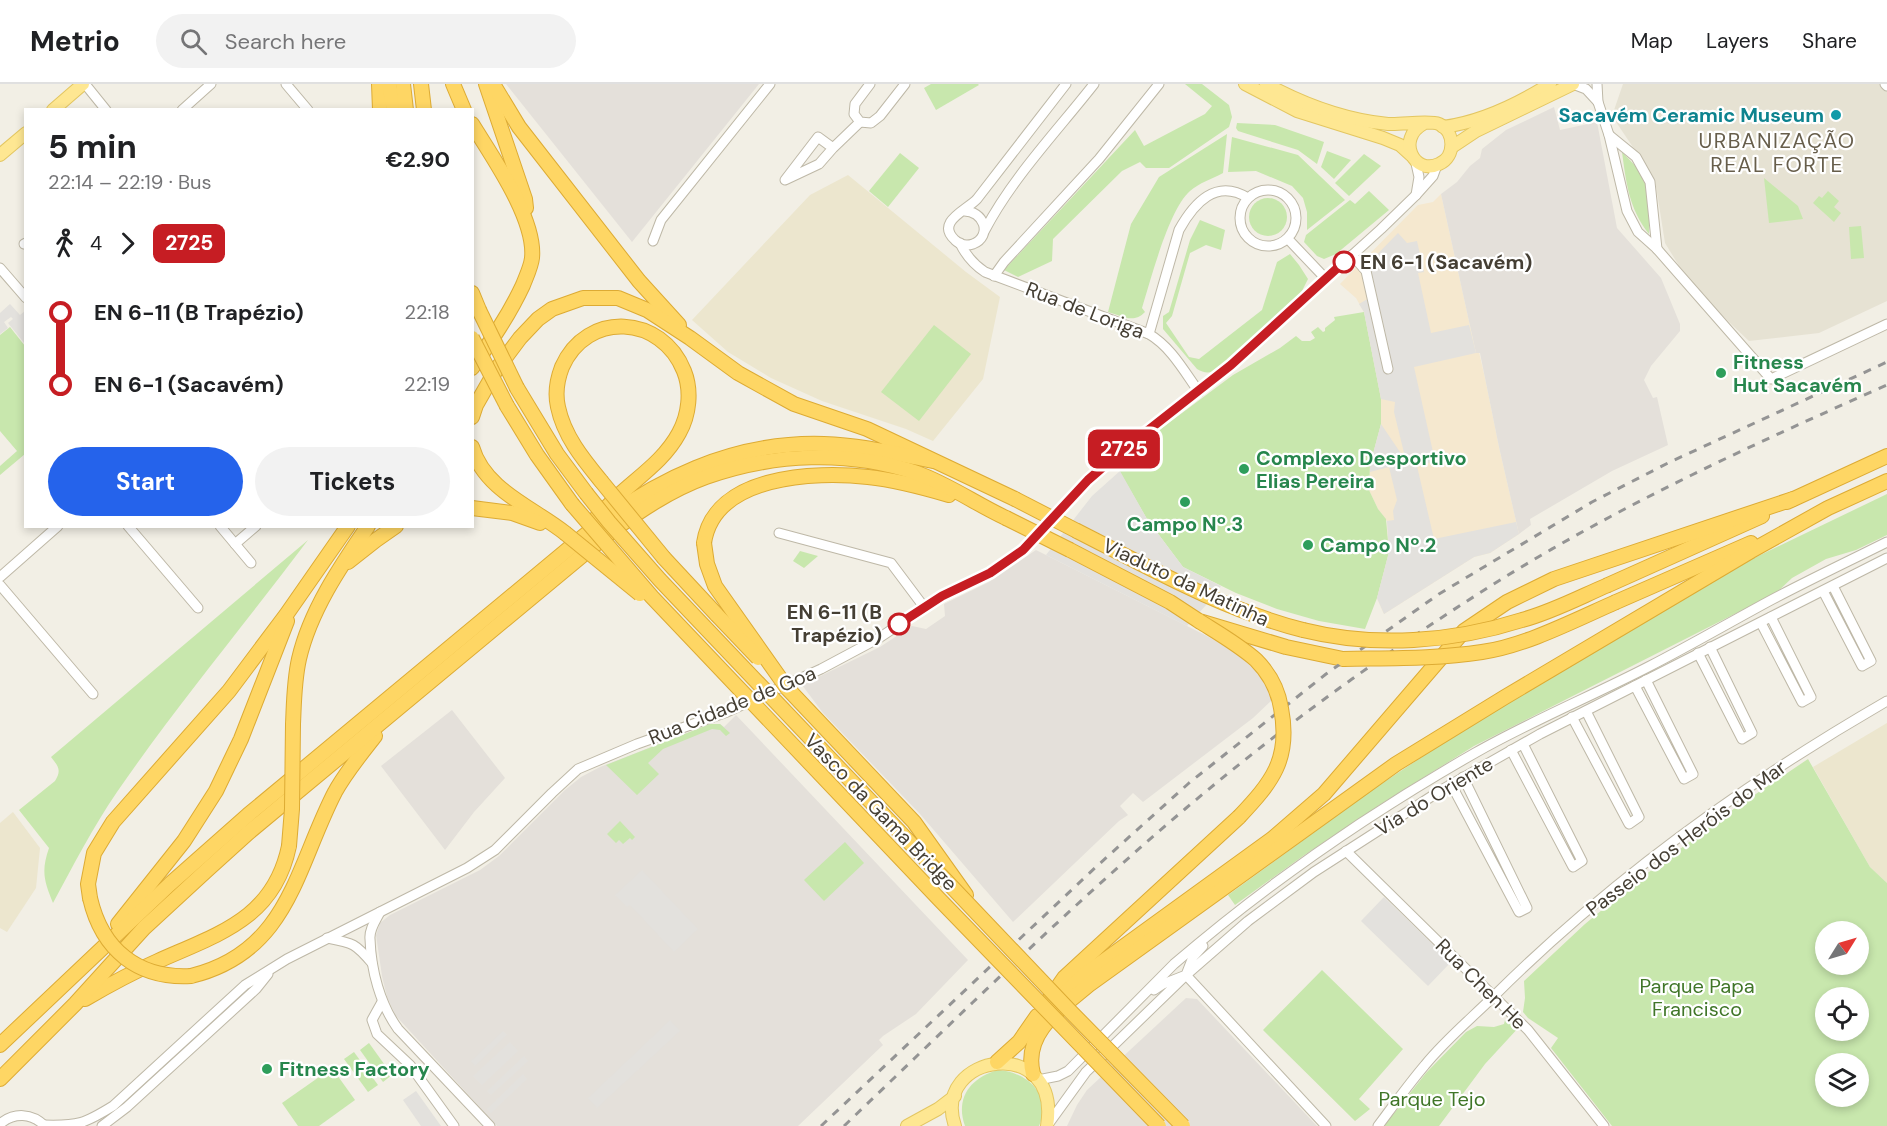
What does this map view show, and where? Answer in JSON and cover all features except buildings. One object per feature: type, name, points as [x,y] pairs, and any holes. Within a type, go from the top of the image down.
[{"type":"highway","points":[[379,84],[380,108]]},
{"type":"highway","points":[[389,84],[394,108]]},
{"type":"highway","points":[[404,84],[406,108]]},
{"type":"highway","points":[[421,84],[426,108]]},
{"type":"highway","points":[[426,108],[430,84]]},
{"type":"highway","points":[[453,84],[463,108]]},
{"type":"highway","points":[[486,84],[525,199],[526,225]]},
{"type":"highway","points":[[493,84],[519,127],[639,281],[690,338]]},
{"type":"highway","points":[[474,127],[514,195],[532,241],[532,261],[507,318],[474,365]]},
{"type":"highway","name":"Vasco da Gama Bridge","points":[[474,298],[517,388],[552,447],[623,538],[660,580],[1183,1126]]},
{"type":"highway","points":[[474,411],[486,387],[520,338],[538,319],[567,302],[584,298],[618,298],[647,310],[738,373],[794,404],[867,429],[933,461]]},
{"type":"highway","points":[[549,566],[621,493],[654,465],[673,442],[684,421],[688,409],[687,377],[674,351],[661,339],[648,332],[632,327],[598,330],[584,338],[566,359],[557,384],[558,406],[575,447],[600,481],[646,538],[914,822],[981,917]]},
{"type":"highway","name":"Vasco da Gama Bridge","points":[[474,342],[507,406],[537,455],[572,504],[623,565],[955,916],[1159,1126]]},
{"type":"highway","points":[[0,1045],[170,884],[248,814],[599,524],[639,496],[681,474],[729,455],[773,446],[823,444],[873,449],[933,461]]},
{"type":"highway","points":[[474,452],[479,464],[496,483],[524,505],[550,521],[680,626]]},
{"type":"highway","points":[[1032,1024],[1083,976],[1272,839],[1324,794],[1464,631],[1507,602],[1554,579],[1792,499],[1887,456]]},
{"type":"highway","points":[[0,1078],[75,1004],[127,945],[248,833],[608,534],[650,506],[705,478],[744,466],[767,461],[820,457],[872,462],[918,474],[942,484],[977,504]]},
{"type":"highway","name":"Viaduto da Matinha","points":[[933,461],[1016,499],[1230,606],[1283,625],[1321,635],[1366,640],[1415,640],[1456,636],[1523,620],[1746,524],[1792,499]]},
{"type":"highway","points":[[787,688],[715,586],[706,564],[706,530],[731,499],[765,483],[803,477],[838,476],[867,477],[922,486],[977,504]]},
{"type":"highway","points":[[1036,1077],[1030,1062],[1033,1045],[1042,1028],[1054,1015],[1090,984],[1387,771],[1515,690],[1750,551],[1828,508],[1887,481]]},
{"type":"highway","name":"Viaduto da Matinha","points":[[977,504],[1170,602],[1199,621],[1286,647],[1343,658],[1428,657],[1483,652],[1534,638],[1756,540],[1791,530]]},
{"type":"highway","points":[[474,508],[512,513],[565,533]]},
{"type":"highway","points":[[347,528],[229,691],[113,822],[94,853],[89,876],[90,898],[98,924],[105,937],[123,957],[148,971],[165,975],[191,976],[220,967],[241,955],[272,924],[297,883],[336,791],[358,757],[393,713]]},
{"type":"highway","points":[[75,1004],[124,977],[217,936],[254,910],[275,884],[283,868],[289,846],[295,686],[303,644],[310,624],[340,569],[367,528]]},
{"type":"highway","points":[[340,569],[393,528]]},
{"type":"highway","points":[[92,959],[184,841],[216,790],[241,739],[293,605]]},
{"type":"highway","points":[[997,1062],[1015,1046],[1064,978],[1239,817],[1264,791],[1280,762],[1285,728],[1279,697],[1265,671],[1246,652],[1199,621]]},
{"type":"main road","points":[[55,108],[84,84]]},
{"type":"main road","points":[[1245,84],[1296,111],[1400,145],[1413,158],[1425,165],[1437,165],[1448,157],[1452,147],[1450,136],[1443,127],[1433,123],[1387,124],[1360,119],[1301,101],[1266,84]]},
{"type":"main road","points":[[1443,127],[1479,119],[1550,84]]},
{"type":"main road","points":[[1452,147],[1483,128],[1574,84]]},
{"type":"main road","points":[[1413,158],[1408,144],[1410,137],[1412,132],[1423,124]]},
{"type":"main road","points":[[0,155],[24,135]]},
{"type":"main road","points":[[955,1126],[952,1109],[961,1083],[971,1072],[983,1065],[997,1062],[1022,1067],[1036,1077],[1047,1094],[1050,1110],[1047,1126]]},
{"type":"main road","points":[[907,1126],[938,1109],[955,1096]]},
{"type":"street","points":[[84,84],[104,108]]},
{"type":"street","points":[[184,108],[211,84]]},
{"type":"street","points":[[286,84],[306,108]]},
{"type":"street","points":[[652,241],[660,220],[770,84]]},
{"type":"street","points":[[870,84],[855,104],[854,114],[860,122],[871,123],[880,116],[905,84]]},
{"type":"street","points":[[1066,84],[977,199],[953,217],[949,228],[954,239],[964,245],[979,240],[993,215],[1017,182],[1094,84]]},
{"type":"street","points":[[994,276],[1004,262],[1099,159],[1159,84]]},
{"type":"street","points":[[1574,84],[1587,89],[1598,102]]},
{"type":"street","points":[[1597,84],[1598,102],[1609,135],[1627,212],[1638,232],[1657,249],[1771,380],[1887,324]]},
{"type":"street","points":[[833,148],[818,137],[785,180],[819,164],[860,122]]},
{"type":"street","points":[[1609,135],[1636,157],[1650,182],[1657,249]]},
{"type":"street","points":[[1413,158],[1419,177],[1416,195]]},
{"type":"street","name":"Rua Cidade de Goa","points":[[0,1124],[11,1117],[21,1115],[31,1117],[44,1125],[72,1126],[85,1122],[113,1106],[239,990],[286,959],[467,868],[495,850],[578,770],[637,744],[727,712],[821,669],[862,648],[957,588],[990,573],[1023,550],[1088,480],[1126,447],[1199,392],[1259,342],[1416,195],[1433,176],[1437,165]]},
{"type":"street","points":[[1149,334],[1179,230],[1187,216],[1199,202],[1213,193],[1232,190],[1248,198]]},
{"type":"street","points":[[1263,190],[1272,190],[1288,198],[1296,214],[1293,231],[1288,238],[1281,244],[1263,246],[1255,244],[1242,231],[1240,214],[1242,205],[1255,193],[1263,190]]},
{"type":"street","points":[[963,211],[974,212],[979,216],[984,232]]},
{"type":"street","points":[[1288,238],[1326,279]]},
{"type":"street","name":"Rua de Loriga","points":[[960,243],[965,255],[977,267],[994,276],[1149,334],[1164,345],[1199,392]]},
{"type":"street","points":[[1352,255],[1366,271],[1388,369]]},
{"type":"street","points":[[0,268],[24,296]]},
{"type":"street","points":[[0,577],[56,528]]},
{"type":"street","points":[[130,528],[198,608]]},
{"type":"street","points":[[222,528],[251,563]]},
{"type":"street","points":[[235,544],[253,528]]},
{"type":"street","points":[[779,533],[891,563],[924,607]]},
{"type":"street","name":"Via do Oriente","points":[[1036,1077],[1058,1076],[1068,1071],[1174,964],[1223,923],[1314,854],[1364,821],[1476,752],[1649,667],[1776,598],[1887,542]]},
{"type":"street","name":"Via do Oriente","points":[[1047,1126],[1086,1072],[1186,975],[1248,921],[1314,872],[1451,784],[1511,750],[1698,653],[1886,561]]},
{"type":"street","points":[[0,585],[93,694]]},
{"type":"street","points":[[1823,591],[1862,666],[1871,661],[1833,586]]},
{"type":"street","points":[[1761,622],[1802,702],[1811,697],[1771,617]]},
{"type":"street","points":[[1698,653],[1742,739],[1752,733],[1710,648]]},
{"type":"street","points":[[1635,686],[1684,779],[1693,774],[1646,680]]},
{"type":"street","name":"Passeio dos Heróis do Mar","points":[[1378,1126],[1438,1050],[1546,945],[1646,861],[1761,778],[1887,701]]},
{"type":"street","points":[[1572,717],[1629,824],[1639,817],[1586,711]]},
{"type":"street","points":[[1511,750],[1573,867],[1582,861],[1523,744]]},
{"type":"street","points":[[1451,784],[1519,912],[1527,908],[1464,777]]},
{"type":"street","points":[[1314,854],[1346,851],[1364,821]]},
{"type":"street","name":"Rua Chen He","points":[[1346,851],[1528,1030],[1604,1126]]},
{"type":"street","points":[[380,912],[372,928],[370,939],[372,963],[382,1002],[398,1029],[490,1126]]},
{"type":"street","points":[[1131,1008],[1163,984],[1186,975],[1193,957],[1223,923]]},
{"type":"street","points":[[353,925],[370,939]]},
{"type":"street","points":[[353,925],[357,946]]},
{"type":"street","points":[[327,938],[357,946],[372,963]]},
{"type":"street","name":"Rua Cidade de Goa","points":[[102,1126],[128,1107],[256,989],[271,969]]},
{"type":"street","points":[[1186,975],[1326,1126]]},
{"type":"street","points":[[382,1002],[372,1020],[377,1034],[410,1065],[454,1126]]},
{"type":"shaded area","points":[[506,84],[759,84],[632,242]]},
{"type":"shaded area","points":[[1623,84],[1887,84],[1887,301],[1819,333],[1749,341],[1692,287],[1665,243],[1655,180],[1612,116]]},
{"type":"shaded area","points":[[1554,107],[1560,130],[1597,122],[1617,228],[1661,278],[1680,324],[1680,331],[1651,366],[1644,380],[1653,398],[1657,397],[1668,445],[1612,471],[1530,519],[1531,525],[1519,534],[1480,353],[1476,353],[1441,194],[1457,182],[1480,158],[1482,149],[1506,130]]},
{"type":"shaded area","points":[[848,175],[1000,297],[983,379],[933,441],[906,429],[822,401],[771,378],[728,352],[692,320],[810,195]]},
{"type":"shaded area","points":[[1441,194],[1519,534],[1490,553],[1474,557],[1384,614],[1377,598],[1389,552],[1387,521],[1369,490],[1370,465],[1381,424],[1381,399],[1364,312],[1356,298],[1340,284],[1418,205],[1433,202]]},
{"type":"shaded area","points":[[1398,233],[1407,243],[1417,241],[1424,272],[1418,273],[1431,333],[1469,325],[1476,353],[1414,367],[1435,461],[1417,466],[1434,539],[1516,522],[1519,534],[1490,553],[1474,557],[1384,614],[1377,598],[1389,552],[1387,521],[1394,520],[1393,511],[1397,500],[1389,467],[1370,472],[1381,424],[1406,461],[1394,412],[1395,402],[1381,399],[1364,312],[1359,304],[1369,298],[1361,271]]},
{"type":"shaded area","points":[[10,304],[20,315],[24,312],[24,343],[8,323],[13,319],[11,317],[4,322],[8,328],[0,334],[0,313]]},
{"type":"shaded area","points":[[1120,471],[1147,519],[1183,567],[1221,586],[1187,626],[1046,555],[1092,496]]},
{"type":"shaded area","points":[[1036,550],[1234,651],[1256,671],[1273,699],[1253,718],[1143,802],[1133,793],[1120,806],[1128,815],[1013,922],[920,814],[823,713],[802,685],[880,647],[912,626],[926,629],[945,616],[944,604],[989,582]]},
{"type":"shaded area","points":[[452,710],[505,778],[474,812],[445,850],[381,766]]},
{"type":"shaded area","points":[[736,715],[968,960],[916,1014],[883,1036],[879,1040],[883,1045],[798,1126],[497,1126],[396,1016],[387,997],[382,976],[376,935],[380,923],[390,915],[480,870],[499,856],[581,777],[600,767],[710,724],[720,724],[724,727]]},
{"type":"shaded area","points":[[1887,723],[1887,883],[1870,867],[1813,767]]},
{"type":"shaded area","points":[[13,812],[40,848],[36,888],[7,932],[0,928],[0,823]]},
{"type":"shaded area","points":[[642,870],[698,929],[674,952],[630,905],[627,907],[615,895]]},
{"type":"shaded area","points":[[1384,897],[1451,962],[1428,986],[1361,921]]},
{"type":"shaded area","points":[[1186,998],[1197,999],[1317,1126],[1067,1126],[1087,1090]]},
{"type":"shaded area","points":[[670,1020],[680,1031],[597,1108],[588,1098]]},
{"type":"shaded area","points":[[503,1031],[507,1035],[475,1066],[471,1061]]},
{"type":"shaded area","points":[[510,1042],[518,1051],[482,1085],[473,1076]]},
{"type":"shaded area","points":[[524,1056],[528,1061],[491,1095],[487,1091]]},
{"type":"shaded area","points":[[523,1074],[527,1079],[491,1113],[487,1109]]},
{"type":"shaded area","points":[[416,1091],[441,1126],[421,1126],[403,1100]]},
{"type":"green space","points":[[931,84],[979,85],[936,110],[924,88]]},
{"type":"green space","points":[[1185,84],[1202,84],[1229,105],[1232,117],[1229,127],[1169,168],[1146,168],[1140,162],[1122,171],[1053,239],[1052,261],[1018,277],[1004,270],[1135,130],[1144,146],[1205,114],[1212,106]]},
{"type":"green space","points":[[1237,123],[1275,125],[1324,142],[1317,164],[1298,150],[1238,131]]},
{"type":"green space","points":[[1227,134],[1223,173],[1190,191],[1182,200],[1168,228],[1142,308],[1145,312],[1137,318],[1132,318],[1108,312],[1131,224],[1159,177]]},
{"type":"green space","points":[[1232,137],[1298,155],[1345,200],[1307,230],[1307,212],[1303,198],[1292,186],[1256,171],[1228,172]]},
{"type":"green space","points":[[1327,151],[1351,160],[1334,179],[1321,167]]},
{"type":"green space","points":[[1622,152],[1645,180],[1649,203],[1649,234],[1633,205],[1627,185]]},
{"type":"green space","points":[[900,153],[919,168],[888,207],[869,191]]},
{"type":"green space","points":[[1364,154],[1381,166],[1349,196],[1335,183]]},
{"type":"green space","points":[[1764,178],[1798,206],[1803,219],[1769,223]]},
{"type":"green space","points":[[1369,191],[1389,210],[1336,254],[1324,259],[1317,256],[1304,242],[1306,235],[1350,200],[1355,204]]},
{"type":"green space","points":[[1828,191],[1839,201],[1834,207],[1841,213],[1834,222],[1813,203]]},
{"type":"green space","points":[[1268,198],[1281,204],[1287,217],[1281,230],[1268,236],[1255,230],[1249,217],[1255,204]]},
{"type":"green space","points":[[1200,220],[1225,230],[1221,250],[1206,245],[1190,253],[1172,316],[1166,323],[1189,357],[1199,359],[1262,310],[1277,262],[1290,254],[1308,279],[1300,295],[1219,369],[1208,372],[1197,369],[1163,329],[1163,316],[1169,312],[1190,240]]},
{"type":"green space","points":[[1861,226],[1864,258],[1851,259],[1849,227]]},
{"type":"green space","name":"Complexo Desportivo Elias Pereira","points":[[1364,312],[1381,399],[1381,424],[1370,465],[1369,490],[1378,509],[1386,519],[1389,552],[1377,598],[1365,629],[1319,621],[1277,609],[1236,593],[1183,567],[1147,519],[1117,467],[1128,460],[1127,454],[1233,375],[1296,336],[1302,341],[1310,341],[1315,338],[1311,332],[1318,327],[1323,332],[1325,331],[1325,328],[1335,320],[1334,317]]},
{"type":"green space","points":[[934,325],[971,354],[919,421],[881,392]]},
{"type":"green space","points":[[10,327],[24,345],[24,455],[0,475],[0,466],[17,451],[0,431],[0,335]]},
{"type":"green space","points":[[1887,494],[1887,535],[1856,550],[1826,559],[1792,578],[1776,593],[1474,746],[1381,804],[1235,905],[1228,895],[1372,790],[1508,700],[1754,558]]},
{"type":"green space","points":[[308,540],[187,696],[117,792],[91,833],[53,903],[45,876],[45,863],[49,848],[19,810],[55,781],[58,768],[51,757]]},
{"type":"green space","points":[[800,551],[818,556],[804,568],[793,561]]},
{"type":"green space","points":[[710,724],[720,724],[730,733],[726,736],[720,730],[712,729],[663,749],[648,763],[659,774],[637,795],[606,765]]},
{"type":"green space","name":"Parque Papa Francisco","points":[[1808,759],[1870,867],[1887,883],[1887,1126],[1612,1126],[1551,1048],[1558,1038],[1528,1018],[1523,1012],[1524,981],[1585,924],[1637,881],[1735,808]]},
{"type":"green space","points":[[620,821],[635,837],[623,844],[619,840],[616,843],[607,834]]},
{"type":"green space","points":[[845,842],[864,863],[824,901],[804,880]]},
{"type":"green space","points":[[1322,970],[1403,1049],[1359,1099],[1370,1109],[1355,1121],[1263,1030]]},
{"type":"green space","name":"Parque Tejo","points":[[1505,1020],[1513,1021],[1520,1026],[1485,1064],[1439,1126],[1384,1126],[1426,1073],[1466,1032],[1477,1026],[1494,1027],[1504,1024]]},
{"type":"green space","points":[[369,1043],[392,1075],[383,1082],[360,1050]]},
{"type":"green space","points":[[354,1052],[378,1085],[368,1092],[344,1059]]},
{"type":"green space","points":[[332,1068],[355,1100],[319,1126],[298,1126],[282,1103]]},
{"type":"green space","points":[[998,1070],[1019,1075],[1035,1087],[1043,1104],[1039,1126],[965,1126],[962,1107],[967,1090],[980,1078]]},
{"type":"railway","points":[[821,1126],[1097,866],[1189,783],[1326,674],[1439,594],[1592,502],[1670,462],[1887,362]]},
{"type":"railway","points":[[844,1126],[1012,965],[1141,847],[1255,752],[1365,670],[1478,594],[1577,535],[1730,456],[1887,385]]},
{"type":"bus line","name":"2725","points":[[899,624],[942,596],[990,573],[1023,550],[1088,480],[1259,342],[1344,262]]},
{"type":"place","name":"Sacavém Ceramic Museum","points":[[1836,115]]},
{"type":"place","name":"EN 6-1 (Sacavém)","points":[[1344,262]]},
{"type":"place","name":"Fitness Hut Sacavém","points":[[1721,373]]},
{"type":"place","name":"Complexo Desportivo Elias Pereira","points":[[1244,469]]},
{"type":"place","name":"Campo Nº.3","points":[[1185,502]]},
{"type":"place","name":"Campo Nº.2","points":[[1308,545]]},
{"type":"place","name":"EN 6-11 (B Trapézio)","points":[[899,624]]},
{"type":"place","name":"Fitness Factory","points":[[267,1069]]},
{"type":"district","name":"URBANIZAÇÃO REAL FORTE","points":[[1777,153]]}]
